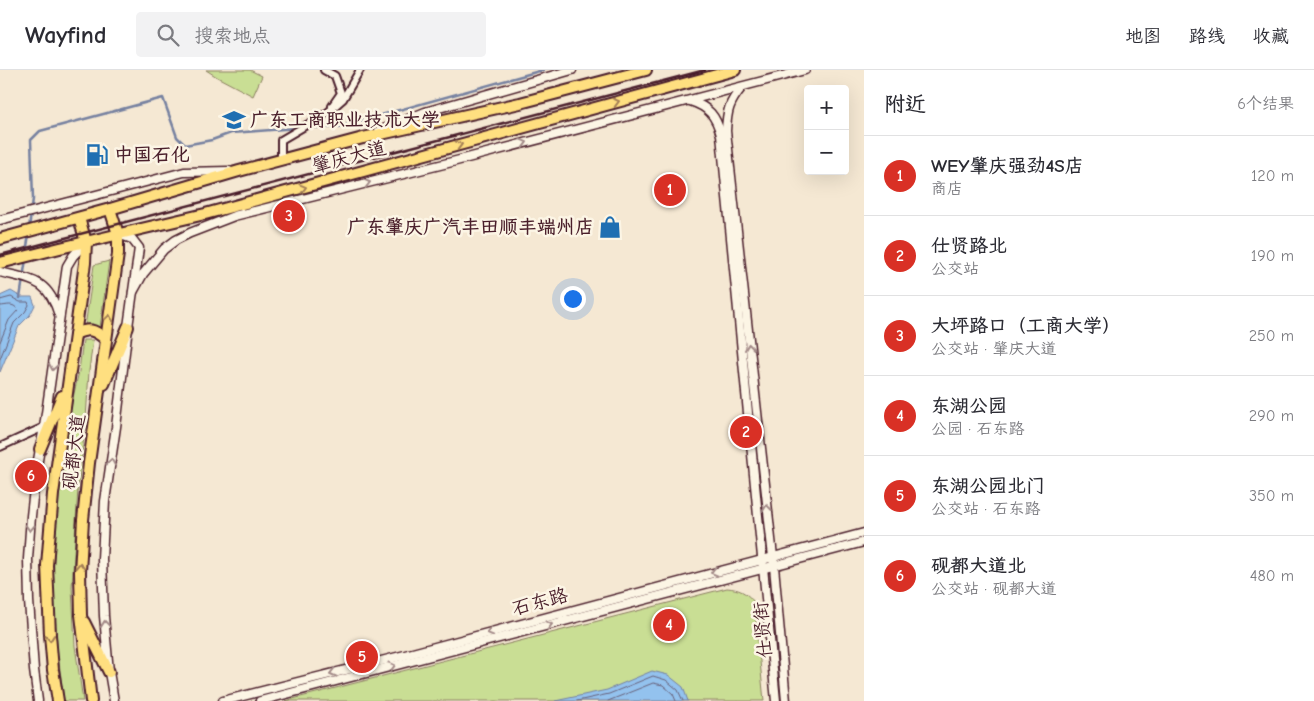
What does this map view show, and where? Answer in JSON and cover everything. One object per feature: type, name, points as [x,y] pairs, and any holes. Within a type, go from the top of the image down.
[{"type":"main road","name":"肇庆大道","points":[[0,239],[363,138],[520,103],[646,70]]},
{"type":"main road","name":"肇庆大道","points":[[0,263],[205,214],[735,70]]},
{"type":"main road","name":"砚都大道","points":[[91,701],[81,615],[80,572],[89,463],[117,261],[118,234],[110,209]]},
{"type":"main road","name":"砚都大道","points":[[58,701],[50,635],[47,565],[53,494],[85,263],[86,242],[79,218]]},
{"type":"main road","points":[[99,396],[128,327]]},
{"type":"main road","points":[[75,334],[84,330],[91,330],[106,339]]},
{"type":"main road","points":[[40,449],[68,381]]},
{"type":"main road","points":[[81,615],[109,672]]},
{"type":"street","points":[[324,70],[335,76],[341,93],[327,114]]},
{"type":"street","points":[[281,160],[281,140],[327,114],[344,99],[360,70]]},
{"type":"street","points":[[363,138],[425,112],[572,70]]},
{"type":"street","points":[[133,292],[151,264],[164,249],[190,232],[234,216],[461,160],[805,70]]},
{"type":"street","name":"仕贤街","points":[[742,87],[730,104],[726,131],[774,566],[786,701]]},
{"type":"street","points":[[688,101],[709,110],[718,122],[721,135],[776,701]]},
{"type":"street","points":[[0,220],[184,172],[239,171]]},
{"type":"street","points":[[205,214],[234,216],[262,199]]},
{"type":"street","points":[[114,701],[109,672],[104,616],[102,559],[105,502],[139,248],[132,239],[118,234]]},
{"type":"street","points":[[38,701],[31,634],[28,560],[32,507],[67,266],[73,256],[86,242]]},
{"type":"street","points":[[0,272],[30,279],[46,289],[55,303],[60,319]]},
{"type":"street","points":[[0,277],[10,274]]},
{"type":"street","points":[[0,447],[44,427]]},
{"type":"street","name":"石东路","points":[[223,701],[405,655],[864,533]]},
{"type":"street","name":"石东路","points":[[260,701],[864,542]]},
{"type":"green space","points":[[206,70],[250,70],[262,76],[253,96]]},
{"type":"green space","points":[[109,261],[100,328],[85,327],[94,265]]},
{"type":"green space","points":[[83,340],[93,340],[78,488],[72,587],[75,646],[83,701],[64,701],[57,646],[53,581],[55,541],[69,416],[79,371]]},
{"type":"green space","points":[[727,588],[742,592],[754,602],[764,701],[285,701]]},
{"type":"water","points":[[11,291],[21,297],[32,297],[35,305],[30,315],[19,326],[0,372],[0,296]]},
{"type":"water","points":[[652,671],[668,675],[683,687],[688,701],[555,701],[607,690]]},
{"type":"waterway","points":[[305,128],[338,127],[543,70]]},
{"type":"waterway","points":[[29,228],[33,199],[31,140],[40,131],[163,98],[177,137],[185,145],[212,140],[231,133],[297,128]]},
{"type":"waterway","points":[[26,253],[29,234]]},
{"type":"waterway","points":[[20,298],[26,259]]},
{"type":"railway","points":[[0,255],[705,70]]},
{"type":"place","name":"广东工商职业技术大学","points":[[234,120]]},
{"type":"place","name":"中国石化","points":[[97,155]]},
{"type":"place","name":"WEY肇庆强劲4S店","points":[[670,190]]},
{"type":"place","name":"大坪路口（工商大学）","points":[[289,216]]},
{"type":"place","name":"广东肇庆广汽丰田顺丰端州店","points":[[610,227]]},
{"type":"place","name":"仕贤路北","points":[[746,432]]},
{"type":"place","name":"砚都大道北","points":[[31,476]]},
{"type":"place","name":"东湖公园","points":[[669,625]]},
{"type":"place","name":"东湖公园北门","points":[[362,657]]}]
